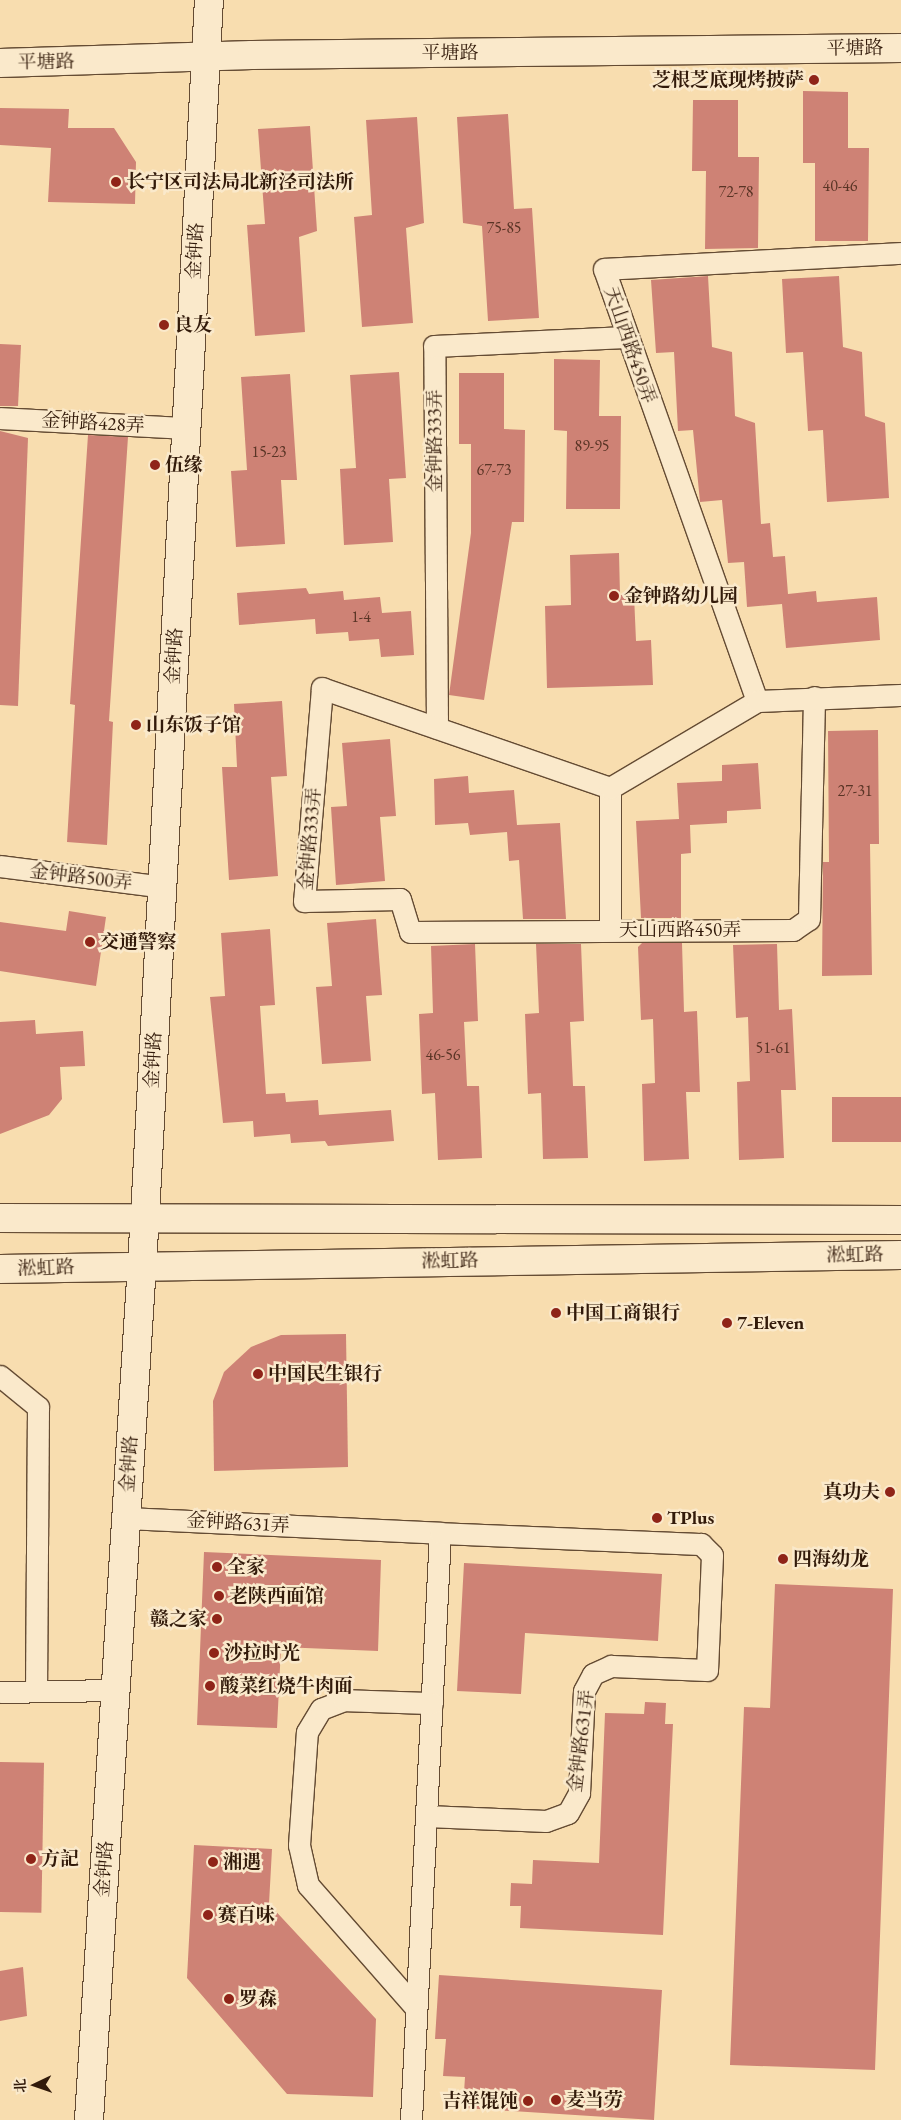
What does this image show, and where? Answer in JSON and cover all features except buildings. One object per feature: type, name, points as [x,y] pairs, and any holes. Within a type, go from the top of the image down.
[{"type":"street","name":"金钟路","points":[[88,2120],[145,1216],[186,428],[208,57],[209,0]]},
{"type":"street","name":"平塘路","points":[[0,62],[208,57],[901,48]]},
{"type":"street","name":"天山西路450弄","points":[[757,701],[626,337],[604,269],[901,253]]},
{"type":"street","name":"金钟路333弄","points":[[437,728],[434,346],[626,337]]},
{"type":"street","name":"金钟路428弄","points":[[0,418],[186,428]]},
{"type":"street","name":"金钟路333弄","points":[[610,788],[322,688],[304,901],[400,898],[410,932],[610,930]]},
{"type":"street","points":[[610,788],[757,701],[814,697],[901,695]]},
{"type":"street","name":"天山西路450弄","points":[[610,788],[610,930],[793,930],[809,919],[814,697]]},
{"type":"street","name":"金钟路500弄","points":[[0,866],[163,887]]},
{"type":"street","name":"淞虹路","points":[[0,1218],[145,1216],[901,1220]]},
{"type":"street","name":"淞虹路","points":[[0,1269],[901,1255]]},
{"type":"street","points":[[0,1376],[38,1407],[36,1691]]},
{"type":"street","name":"金钟路631弄","points":[[126,1518],[701,1544],[712,1555],[707,1670],[611,1666],[593,1674],[584,1691],[579,1793],[568,1813],[546,1821],[426,1816]]},
{"type":"street","points":[[411,2120],[440,1533]]},
{"type":"street","points":[[0,1692],[115,1690]]},
{"type":"street","points":[[416,2008],[308,1885],[299,1845],[307,1732],[321,1709],[344,1700],[432,1703]]},
{"type":"place","name":"芝根芝底现烤披萨","points":[[814,80]]},
{"type":"place","name":"长宁区司法局北新泾司法所","points":[[116,182]]},
{"type":"place","name":"良友","points":[[164,325]]},
{"type":"place","name":"伍缘","points":[[155,465]]},
{"type":"place","name":"金钟路幼儿园","points":[[614,596]]},
{"type":"place","name":"山东饭子馆","points":[[136,725]]},
{"type":"place","name":"交通警察","points":[[90,942]]},
{"type":"place","name":"中国工商银行","points":[[556,1313]]},
{"type":"place","name":"7-Eleven","points":[[727,1323]]},
{"type":"place","name":"中国民生银行","points":[[258,1374]]},
{"type":"place","name":"真功夫","points":[[890,1492]]},
{"type":"place","name":"TPlus","points":[[657,1518]]},
{"type":"place","name":"四海幼龙","points":[[783,1559]]},
{"type":"place","name":"全家","points":[[217,1567]]},
{"type":"place","name":"老陕西面馆","points":[[219,1596]]},
{"type":"place","name":"赣之家","points":[[217,1619]]},
{"type":"place","name":"沙拉时光","points":[[214,1653]]},
{"type":"place","name":"酸菜红烧牛肉面","points":[[210,1686]]},
{"type":"place","name":"方記","points":[[31,1859]]},
{"type":"place","name":"湘遇","points":[[213,1862]]},
{"type":"place","name":"赛百味","points":[[208,1915]]},
{"type":"place","name":"罗森","points":[[229,1999]]},
{"type":"place","name":"麦当劳","points":[[556,2100]]},
{"type":"place","name":"吉祥馄饨","points":[[528,2101]]}]
